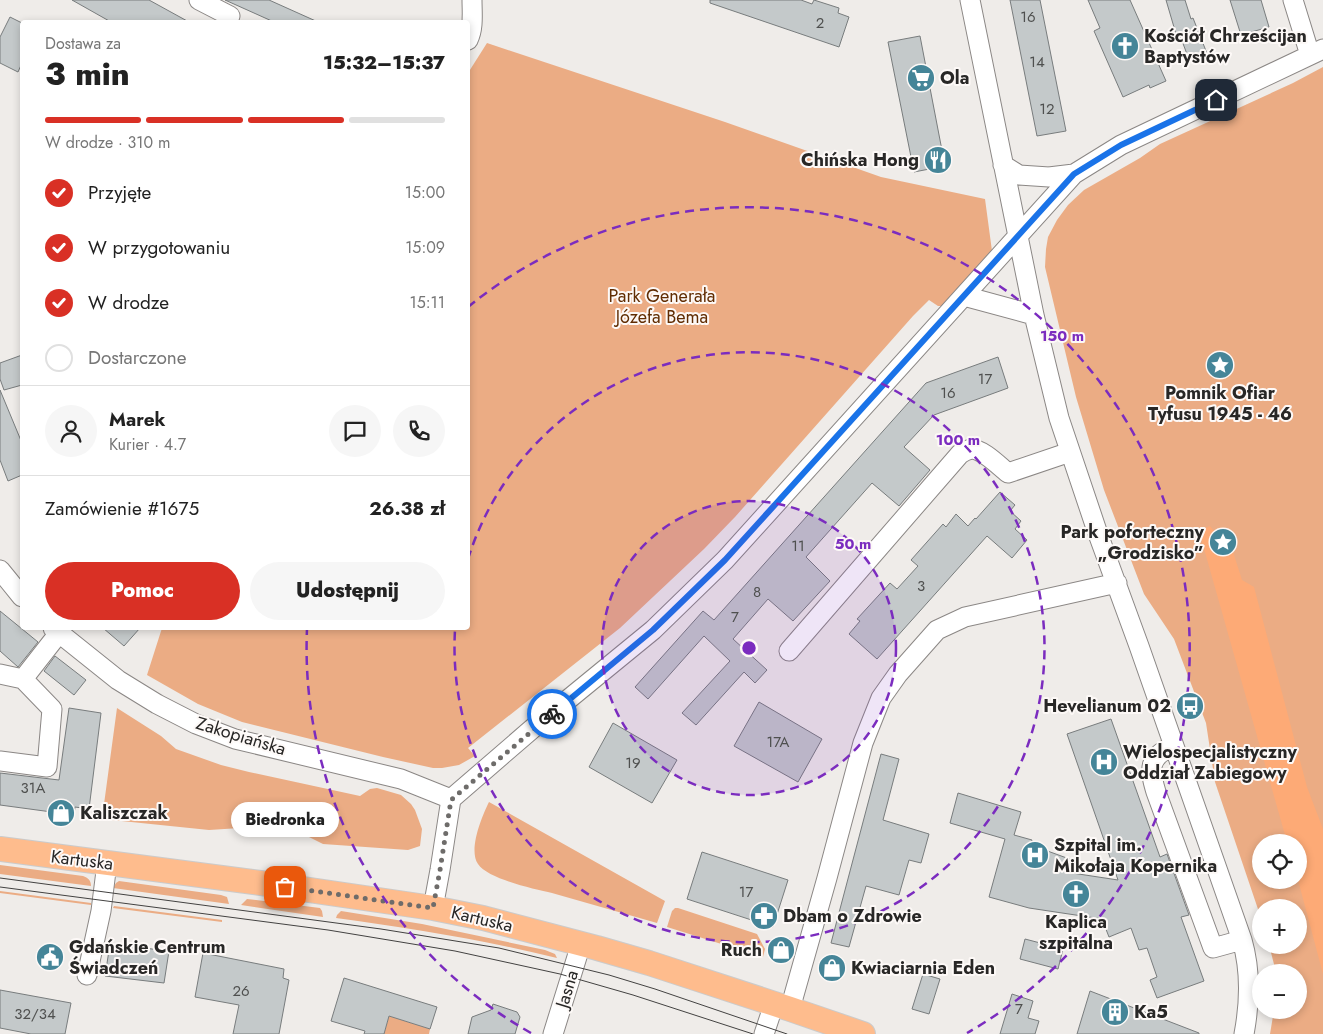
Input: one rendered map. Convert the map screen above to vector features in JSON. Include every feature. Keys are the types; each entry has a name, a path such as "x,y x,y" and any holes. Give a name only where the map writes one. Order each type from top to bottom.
{"main road":[{"name":"Kartuska","path":"0,849 240,880 433,908 483,918 649,964 863,1034"}],"street":[{"path":"199,0 230,16 228,20"},
{"path":"470,33 472,0"},
{"path":"970,0 1034,315 1057,409 1098,534 1242,940 1249,968 1248,1005 1244,1034"},
{"path":"433,908 451,800 532,729 653,630 691,594 730,554 1074,174 1121,145 1317,52 1293,0"},
{"path":"1003,165 1026,175 1050,177 1074,174"},
{"path":"964,296 1034,315"},
{"path":"789,651 960,454 971,449 986,454 1008,473 1070,452"},
{"path":"0,570 20,595"},
{"path":"764,1034 782,1006 827,878 863,743 881,698 898,674 937,630 965,617 1116,583"},
{"path":"23,679 56,630"},
{"name":"Zakopiańska","path":"56,630 118,680 157,704 196,724 235,738 401,779 451,800"},
{"path":"0,674 23,679 52,709 47,767 0,761"},
{"path":"1174,746 1159,753 1153,762 1151,774 1160,802 1213,948 1242,940"},
{"path":"86,975 101,911 107,863"},
{"name":"Jasna","path":"553,1034 581,944"}],"green space":[{"name":"Park Generała Józefa Bema","path":"487,43 725,122 881,177 985,199 992,251 943,306 938,306 929,300 913,316 735,517 620,628 468,748 475,756 459,765 433,768 242,722 198,704 147,675 161,630 470,630 470,70"},
{"name":"Park poforteczny „Grodzisko”","path":"1323,67 1323,1034 1270,1034 1272,1019 1307,1019 1307,964 1274,964 1271,954 1307,954 1307,899 1255,899 1215,782 1206,723 1174,639 1144,594 1104,490 1076,397 1045,267 1048,237 1068,205 1084,190 1140,158 1160,144 1293,83"},
{"path":"117,708 161,736 176,749 221,765 360,796 370,789 377,788 401,795 415,810 422,829 420,846 408,850 323,844 305,835 269,829 209,830 102,819"},
{"path":"489,802 665,901 657,923 512,883 483,869 475,858 475,842"},
{"path":"0,865 83,876 89,880 91,886 0,874"},
{"path":"119,881 221,895 227,897 229,904 113,888"},
{"path":"0,891 91,903 91,905 0,893"},
{"path":"247,899 320,908 323,917 241,905"},
{"path":"114,906 222,920 222,922 113,908"},
{"path":"675,908 757,934 765,949 763,957 667,927 672,911"},
{"path":"341,911 422,924 545,950 555,954 557,958 447,935 336,918"},
{"path":"389,1016 430,1029 429,1034 384,1034"}],"shaded area":[{"path":"1210,526 1213,530 1227,533 1242,580 1254,587 1307,787 1323,829 1323,974 1307,914 1307,899 1303,899 1300,889 1307,889 1307,834 1285,834 1199,531"}],"building":[{"path":"72,0 149,0 185,20 107,20"},
{"path":"225,0 269,0 314,20 270,20"},
{"path":"710,0 801,0 812,4 814,0 839,8 838,13 849,17 839,47 710,3"},
{"path":"1010,0 1040,0 1066,131 1037,136"},
{"name":"Kościół Chrześcijan Baptystów","path":"1088,0 1130,0 1166,81 1150,88 1149,85 1123,97 1094,31 1100,28"},
{"path":"1166,0 1185,0 1191,19 1193,18 1208,56 1190,62 1179,33 1176,34"},
{"path":"1230,0 1261,0 1269,27 1241,35"},
{"path":"10,17 20,22 20,68 18,72 0,63 0,37"},
{"path":"920,36 945,166 914,172 888,42"},
{"path":"20,356 20,386 4,390 0,379 0,363"},
{"path":"998,357 1008,388 934,415 904,447 930,470 899,506 872,483 806,557 830,581 793,621 768,599 733,639 767,670 755,683 744,672 696,725 682,713 730,661 704,636 648,699 635,687 703,611 714,620 926,383"},
{"path":"0,390 20,438 20,476 8,481 0,460"},
{"path":"1000,492 1015,505 1010,511 1021,521 1015,529 1027,540 1012,558 987,536 877,659 849,634 860,621 857,619 890,583 897,589 918,566 911,560 943,524 946,527 956,514 968,526"},
{"path":"0,611 20,627 20,630 23,630 38,642 18,667 0,651"},
{"path":"105,630 138,630 124,646"},
{"path":"55,656 86,680 74,695 44,671"},
{"path":"759,702 822,739 798,782 734,746"},
{"path":"69,708 101,713 89,809 75,807 74,815 0,805 0,773 59,780"},
{"path":"1111,719 1160,857 1167,854 1189,915 1181,917 1204,981 1157,998 1150,980 1157,977 1147,948 1139,950 1131,928 1109,937 1102,919 1029,908 989,897 1005,839 950,823 958,793 1021,812 1014,835 1032,840 1031,845 1075,861 1072,873 1118,880 1067,734"},
{"path":"613,723 677,760 652,803 589,767"},
{"path":"881,754 899,759 883,820 929,834 921,863 909,860 899,895 866,886 849,947 831,943"},
{"path":"702,852 788,880 773,927 687,899"},
{"path":"1025,939 1063,949 1058,969 1020,959"},
{"path":"110,944 169,951 164,983 105,976"},
{"path":"203,953 284,969 283,978 289,980 279,1034 233,1034 239,1005 195,997"},
{"path":"923,974 940,979 929,1014 912,1009"},
{"path":"344,978 437,1007 430,1029 389,1016 384,1034 364,1034 365,1031 331,1021"},
{"path":"0,990 71,1003 65,1034 31,1034 0,1028"},
{"name":"Ka5","path":"1090,991 1199,1033 1199,1034 1077,1034"},
{"path":"1012,994 1033,1001 1028,1018 1039,1021 1035,1034 1000,1034"},
{"path":"493,1004 517,1012 520,1017 515,1034 468,1034 472,1017 491,1010"}],"tram line":[{"path":"0,878 381,929 499,948 609,975 787,1034"},
{"path":"0,887 328,930 455,951 560,974 633,995 753,1034"}],"way so far":[{"path":"285,887 433,908 451,800 479,774 552,714"}],"place":[{"name":"Kościół Chrześcijan Baptystów","path":"1125,46"},
{"name":"Ola","path":"921,78"},
{"name":"Chińska Hong","path":"938,160"},
{"name":"Pomnik Ofiar Tyfusu 1945 - 46","path":"1220,365"},
{"name":"Park poforteczny „Grodzisko”","path":"1223,542"},
{"name":"Hevelianum 02","path":"1190,706"},
{"name":"Wielospecjalistyczny Oddział Zabiegowy","path":"1104,762"},
{"name":"Kaliszczak","path":"61,813"},
{"name":"Szpital im. Mikołaja Kopernika","path":"1035,855"},
{"name":"Biedronka","path":"285,887"},
{"name":"Kaplica szpitalna","path":"1076,894"},
{"name":"Dbam o Zdrowie","path":"764,916"},
{"name":"Ruch","path":"781,950"},
{"name":"Gdańskie Centrum Świadczeń","path":"50,957"},
{"name":"Kwiaciarnia Eden","path":"832,968"},
{"name":"Ka5","path":"1115,1012"}],"route":[{"path":"552,714 653,630 725,560 1034,216 1074,174 1121,145 1216,100"}]}
